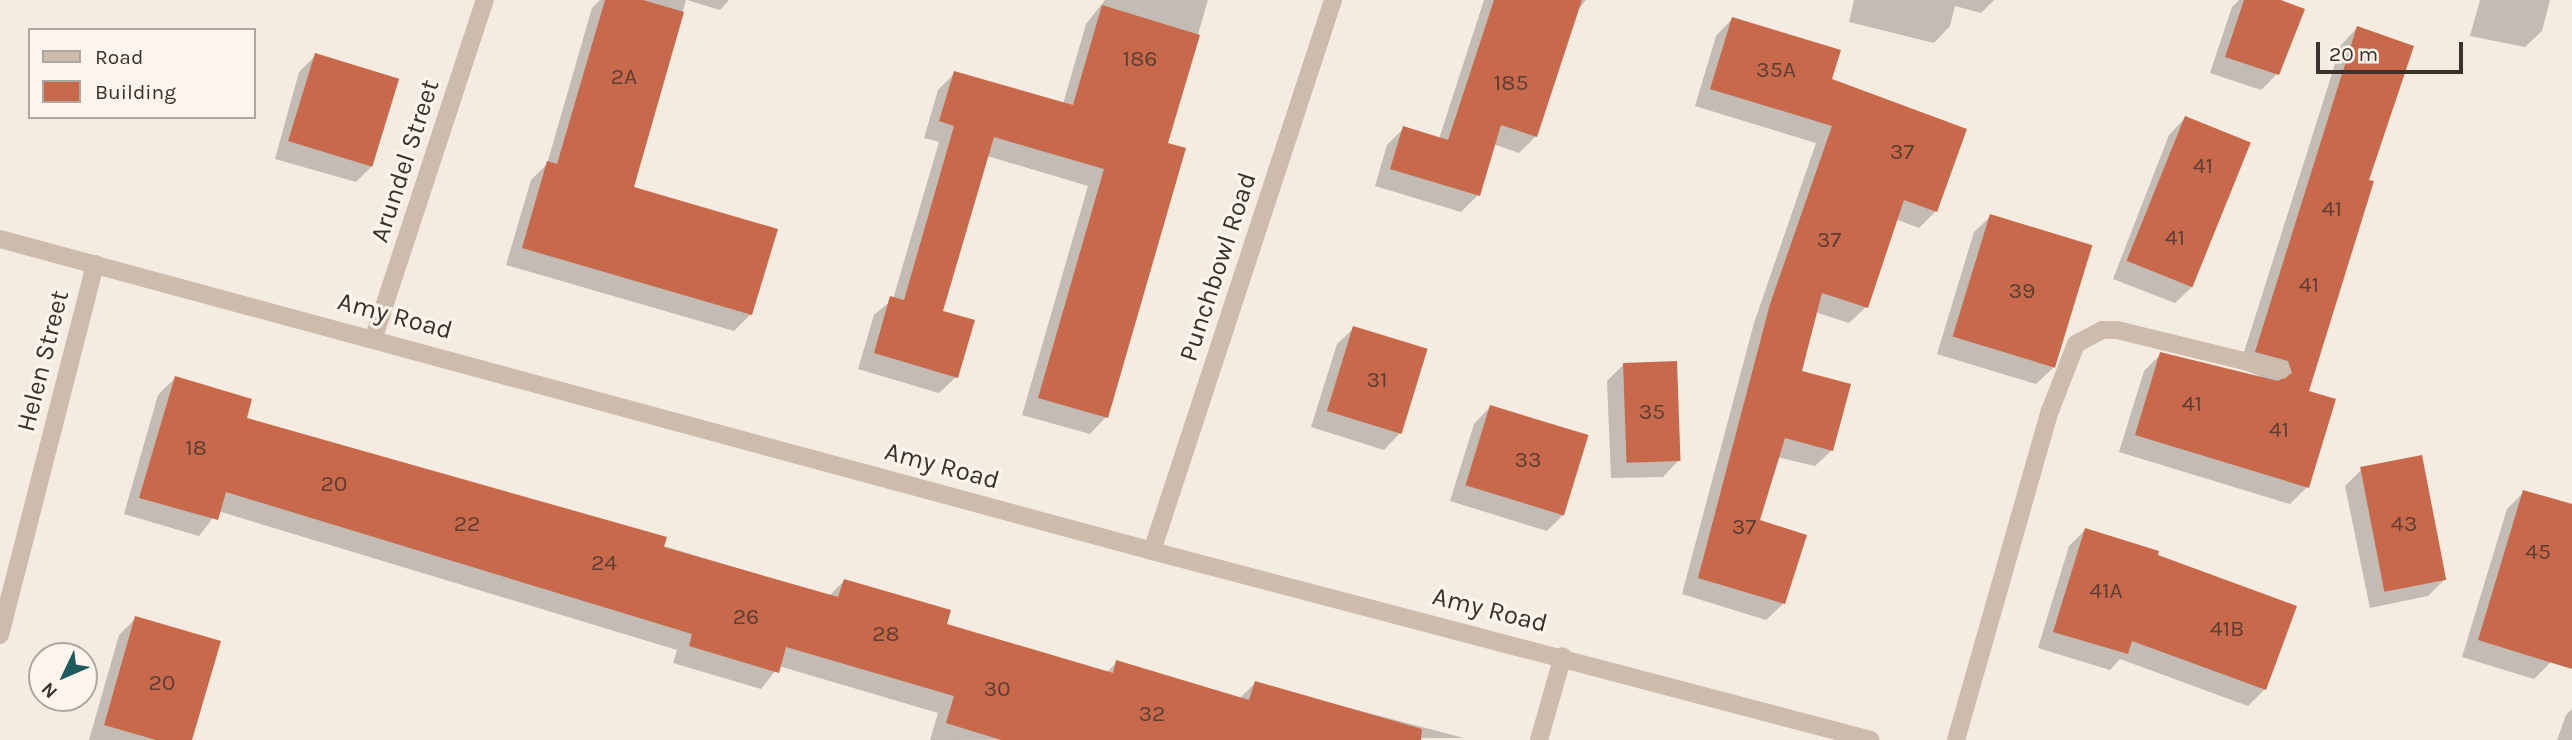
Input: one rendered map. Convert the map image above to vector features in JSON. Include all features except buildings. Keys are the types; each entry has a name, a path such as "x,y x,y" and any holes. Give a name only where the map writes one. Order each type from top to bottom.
{"street":[{"name":"Arundel Street","path":"374,337 485,0"},
{"name":"Punchbowl Road","path":"1152,551 1334,0"},
{"name":"Amy Road","path":"0,239 374,337 1152,551 1563,656 1871,740"},
{"name":"Helen Street","path":"0,635 95,264"},
{"path":"1956,740 2050,411 2076,344 2102,330 2117,330 2281,370"},
{"path":"1539,740 1563,656"}]}
